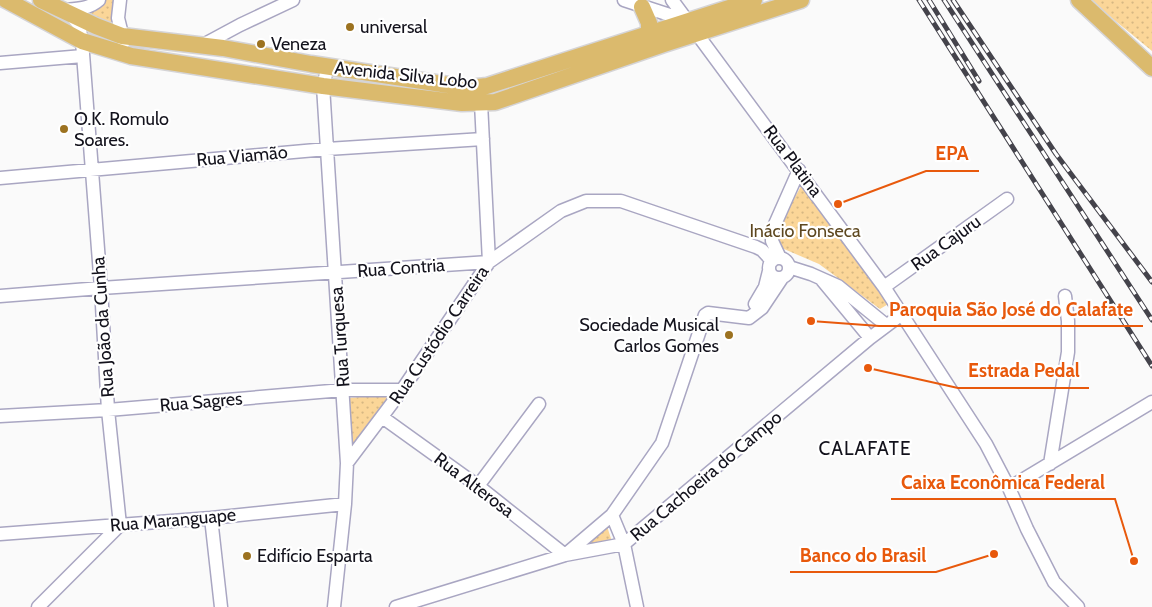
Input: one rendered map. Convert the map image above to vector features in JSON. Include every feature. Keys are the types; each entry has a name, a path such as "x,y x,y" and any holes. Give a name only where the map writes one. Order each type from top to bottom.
{"main road":[{"name":"Avenida Silva Lobo","path":"6,0 82,49 323,86 462,103 495,102 693,28 754,0"},
{"name":"Avenida Silva Lobo","path":"41,0 103,30 122,36 201,46 222,41 328,66 468,88 487,86 649,33 693,28 801,0"},
{"path":"1079,0 1152,68"},
{"path":"644,4 649,23 649,33"}],"street":[{"path":"66,13 94,5 99,0"},
{"path":"120,0 118,18 122,36 131,56"},
{"path":"222,41 293,0"},
{"path":"624,0 644,4 693,28"},
{"name":"Rua Platina","path":"672,0 884,287 986,444 1010,488 1027,530 1054,582 1078,607"},
{"name":"Rua João da Cunha","path":"66,13 79,25 82,49 101,288 108,410 120,525"},
{"path":"0,63 82,49"},
{"name":"Rua Turquesa","path":"328,66 323,86 348,463 346,504 334,607"},
{"name":"Rua Custódio Carreira","path":"348,463 402,390 489,262 481,103"},
{"name":"Rua Viamão","path":"0,178 91,168 327,148 484,139"},
{"path":"565,554 612,515 662,443 704,315 743,316 749,318 762,308 779,267 772,241 772,231 799,170"},
{"name":"Rua Cajuru","path":"884,287 1007,199"},
{"path":"489,262 561,210 586,201 620,201 756,247 762,250 779,267 821,278 838,286 886,326"},
{"name":"Rua Contria","path":"0,296 489,262"},
{"path":"821,278 870,338"},
{"path":"1050,464 1068,352 1068,321 1065,296"},
{"name":"Rua Cachoeira do Campo","path":"396,607 565,554 624,544 870,338 902,314"},
{"name":"Rua Sagres","path":"0,416 108,410 344,390 402,390"},
{"path":"1010,488 1152,402"},
{"path":"478,486 538,404"},
{"name":"Rua Alterosa","path":"382,417 478,486 565,554"},
{"name":"Rua Maranguape","path":"0,534 211,518 346,504"},
{"path":"612,515 624,544 637,607"},
{"path":"211,518 221,607"},
{"path":"38,607 120,525"}],"green space":[{"path":"103,0 116,0 114,24 98,20 86,13"},
{"path":"1090,0 1152,0 1152,51"},
{"name":"Inácio Fonseca","path":"801,186 890,303 880,309 819,264 777,246 775,234"},
{"path":"395,394 352,452 349,398"},
{"path":"606,523 613,545 572,552"}],"railway":[{"path":"919,0 1152,366"},
{"path":"929,0 979,81"},
{"path":"944,0 1152,320"},
{"path":"953,0 1056,154 1152,282"}],"place":[{"name":"universal","path":"350,27"},
{"name":"Veneza","path":"261,44"},
{"name":"O.K. Romulo Soares.","path":"64,129"},
{"name":"EPA","path":"838,204"},
{"name":"Paroquia São José do Calafate","path":"811,321"},
{"name":"Sociedade Musical Carlos Gomes","path":"729,335"},
{"name":"Estrada Pedal","path":"868,368"},
{"name":"Banco do Brasil","path":"994,554"},
{"name":"Edifício Esparta","path":"247,556"},
{"name":"Caixa Econômica Federal","path":"1134,561"}],"district":[{"name":"CALAFATE","path":"865,448"}]}
